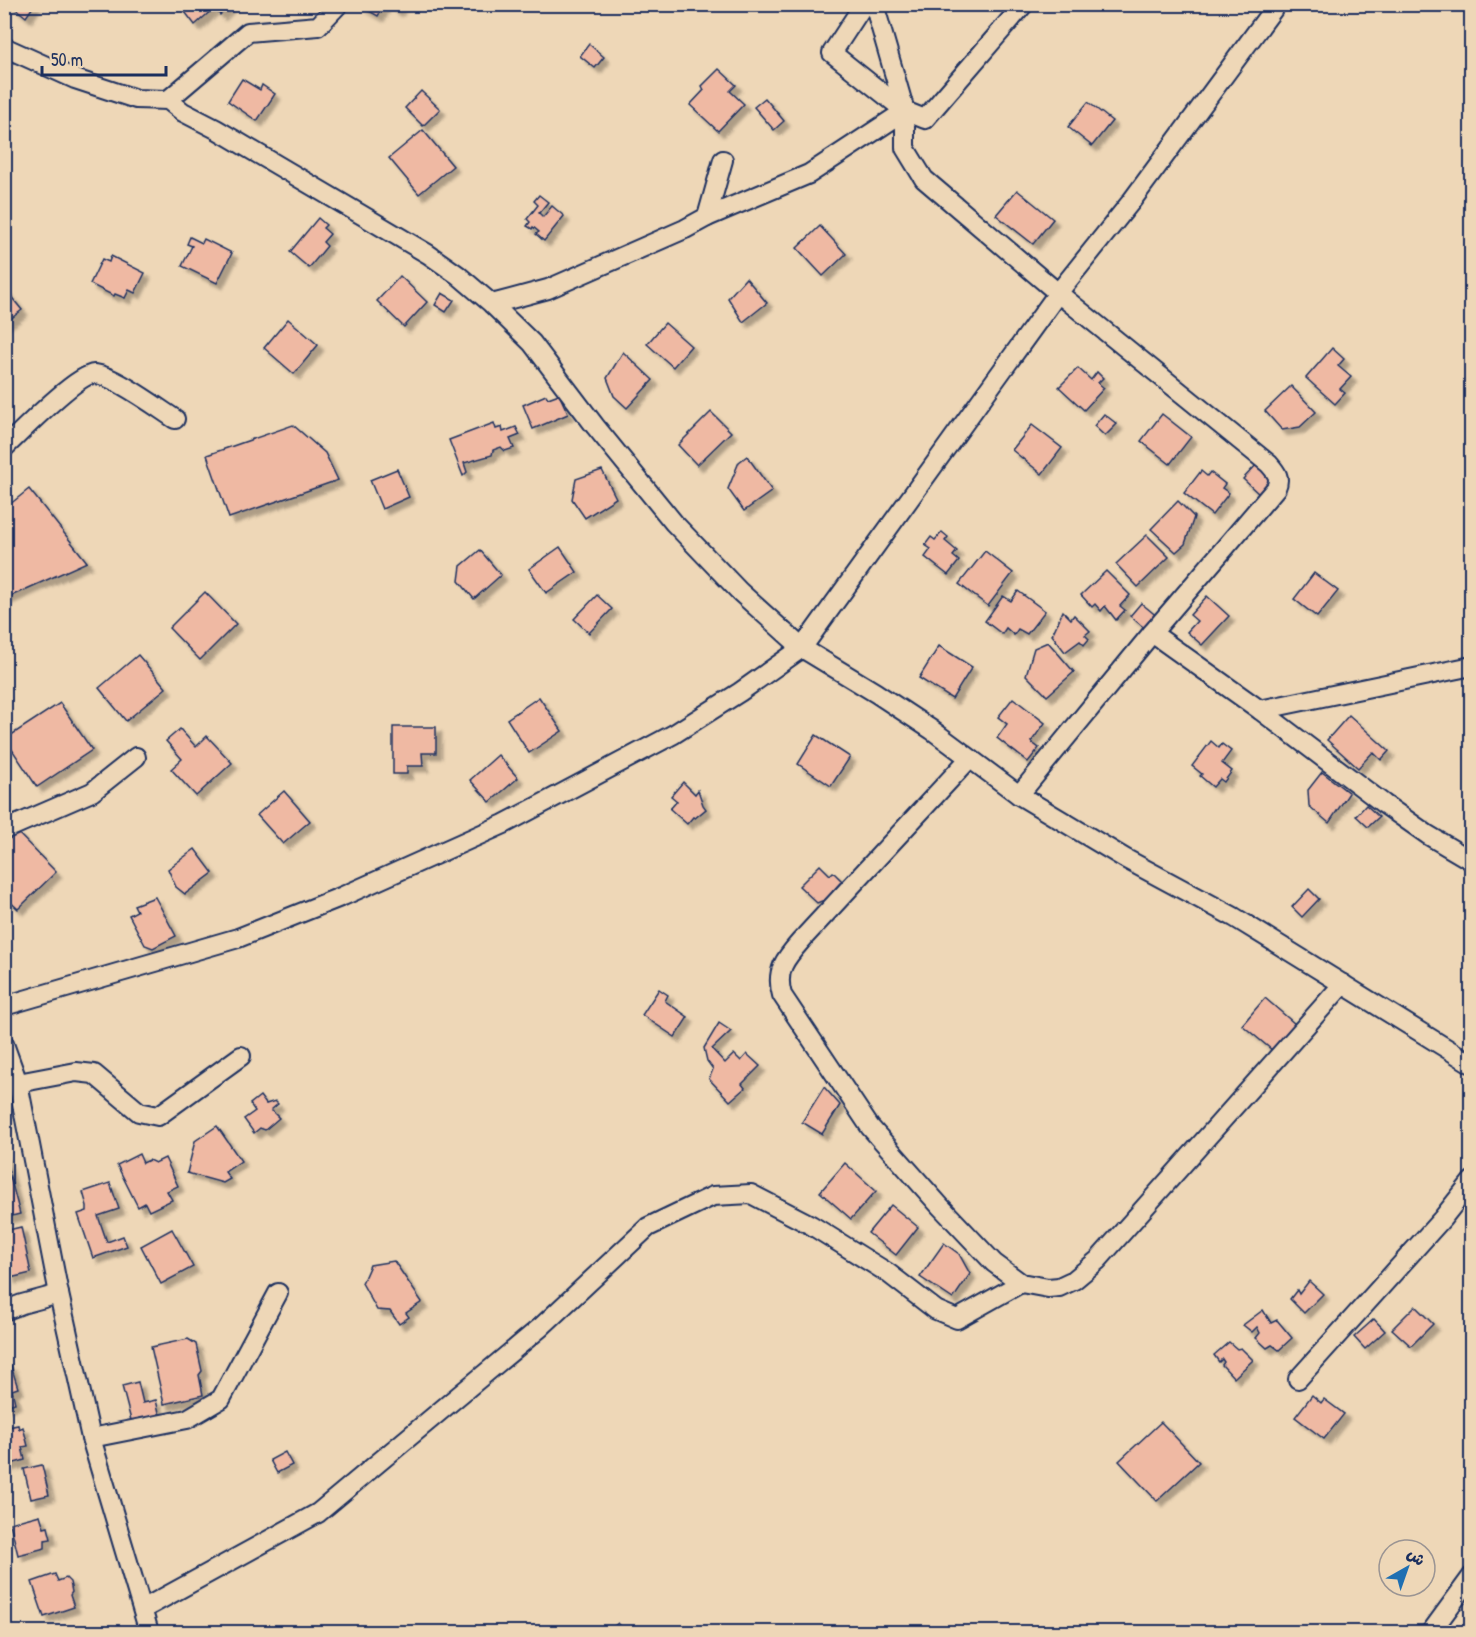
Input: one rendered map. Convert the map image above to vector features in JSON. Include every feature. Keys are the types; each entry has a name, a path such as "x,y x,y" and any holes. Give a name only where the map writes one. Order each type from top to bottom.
{"street":[{"path":"168,100 248,32 318,26 339,4"},
{"path":"864,4 832,53 905,111 925,119 1024,4"},
{"path":"874,4 905,111 905,148 924,179 1058,294 1269,464 1278,475 1279,481 1276,488 1018,795"},
{"path":"4,1006 238,938 343,896 504,824 674,734 740,692 802,648 1058,294 1130,204 1277,4"},
{"path":"4,47 75,79 136,99 168,100 183,112 428,254 458,275 492,304 532,344 674,523 740,592 802,648 932,730 1018,795 1126,859 1234,917 1472,1064"},
{"path":"492,304 548,289 809,174 905,111"},
{"path":"707,217 723,160"},
{"path":"4,448 60,396 82,378 94,374 113,380 176,419"},
{"path":"1152,633 1260,710 1384,804 1428,835 1472,861"},
{"path":"1260,710 1472,666"},
{"path":"4,830 92,792 136,757"},
{"path":"969,759 806,935 786,959 780,972 779,983 782,995 870,1127 994,1263 1021,1283 1048,1288 1059,1287 1074,1280 1098,1260 1343,984"},
{"path":"4,1044 18,1083 59,1294 91,1438 149,1632"},
{"path":"18,1083 76,1072 94,1074 139,1112 158,1116 241,1056"},
{"path":"1298,1379 1442,1219 1472,1181"},
{"path":"143,1610 318,1513 541,1327 648,1227 713,1196 752,1194 811,1225 888,1273 936,1310 957,1319 1021,1283"},
{"path":"91,1438 187,1419 221,1399 278,1293"},
{"path":"4,1311 59,1294"},
{"path":"1431,1632 1472,1576"}],"building":[{"path":"10,4 35,4 26,17"},
{"path":"179,4 231,4 220,15 214,8 195,25"},
{"path":"364,4 385,4 378,16 362,7"},
{"path":"387,4 401,4 397,11"},
{"path":"589,44 604,57 595,68 580,56"},
{"path":"719,69 736,85 730,91 744,104 718,131 690,105 704,90 702,86"},
{"path":"242,79 260,90 262,85 275,94 257,121 228,101"},
{"path":"421,91 440,109 423,126 405,108"},
{"path":"765,98 784,121 774,130 754,107"},
{"path":"1088,102 1112,121 1092,146 1068,127"},
{"path":"423,130 453,166 419,194 389,158"},
{"path":"1017,190 1053,219 1033,244 996,215"},
{"path":"539,195 548,202 539,213 543,217 552,206 564,216 544,241 536,234 539,232 527,226 530,222 527,219 538,205 534,201"},
{"path":"318,218 326,225 323,228 330,234 323,242 327,246 309,268 290,252"},
{"path":"820,226 846,254 823,276 797,248"},
{"path":"190,237 202,243 204,239 232,253 217,283 182,266 192,246 187,244"},
{"path":"111,256 145,273 135,293 129,290 125,298 115,294 114,296 90,284 102,259 109,262"},
{"path":"400,276 427,302 404,327 377,301"},
{"path":"746,278 767,303 743,322 728,298"},
{"path":"4,288 22,310 4,324"},
{"path":"442,293 454,300 446,312 435,305"},
{"path":"288,319 318,345 294,374 264,348"},
{"path":"665,323 691,346 673,367 647,344"},
{"path":"1332,348 1344,359 1338,366 1351,377 1340,389 1345,393 1335,404 1306,378"},
{"path":"623,352 653,380 627,408 614,396 607,378"},
{"path":"1078,368 1091,380 1097,372 1103,378 1098,383 1104,388 1084,410 1059,387"},
{"path":"1291,386 1316,412 1300,427 1282,430 1265,411"},
{"path":"559,394 568,414 533,429 523,405 546,395 548,398"},
{"path":"711,412 731,432 697,465 678,445"},
{"path":"1104,414 1117,424 1105,436 1094,426"},
{"path":"1162,414 1191,437 1170,464 1141,441"},
{"path":"494,423 496,429 502,427 503,432 516,427 520,435 510,439 514,448 505,451 501,447 493,450 492,455 464,463 467,472 463,476 449,440"},
{"path":"293,425 325,453 338,480 229,518 207,455"},
{"path":"1032,425 1062,448 1042,474 1012,450"},
{"path":"747,456 772,491 744,511 728,489 739,462"},
{"path":"1258,463 1275,479 1260,495 1243,479"},
{"path":"397,469 409,497 382,509 370,480"},
{"path":"602,470 616,498 585,518 572,499 576,479"},
{"path":"1201,471 1207,476 1210,472 1225,484 1222,488 1229,493 1212,515 1184,493"},
{"path":"29,489 87,562 4,599 4,509"},
{"path":"1178,501 1194,517 1185,544 1176,552 1151,529"},
{"path":"942,532 948,537 945,541 957,551 953,556 959,561 948,575 925,557 931,549 925,545 931,537 935,540"},
{"path":"1147,535 1169,557 1138,587 1116,564"},
{"path":"560,547 577,572 546,593 529,569"},
{"path":"480,550 501,575 474,599 459,581 461,566"},
{"path":"985,551 1013,573 988,606 959,584"},
{"path":"1106,571 1130,595 1120,606 1125,610 1116,620 1105,606 1101,611 1095,604 1092,607 1081,595"},
{"path":"1314,573 1338,591 1317,617 1294,599"},
{"path":"1018,591 1045,611 1027,634 1018,629 1014,635 1006,628 1002,634 985,621 1003,596 1011,601"},
{"path":"205,592 236,624 200,660 169,628"},
{"path":"597,595 612,609 589,633 574,619"},
{"path":"1207,596 1229,616 1202,645 1187,632 1197,621 1190,615"},
{"path":"1141,603 1159,618 1148,631 1130,616"},
{"path":"1063,611 1071,619 1074,615 1090,631 1085,635 1089,639 1084,645 1080,641 1065,652 1052,635"},
{"path":"1048,642 1074,672 1047,696 1026,675 1034,648"},
{"path":"939,646 972,667 952,699 919,678"},
{"path":"138,655 166,688 126,721 99,688"},
{"path":"539,697 562,731 529,753 507,719"},
{"path":"1013,698 1045,723 1031,742 1039,748 1028,762 997,738 1007,724 998,717"},
{"path":"60,703 92,750 37,787 5,739"},
{"path":"1349,715 1389,751 1381,760 1373,752 1358,768 1327,740"},
{"path":"393,727 436,727 436,753 422,753 423,766 407,766 407,774 393,774"},
{"path":"180,729 196,747 207,736 232,763 196,796 171,769 182,759 166,741"},
{"path":"816,735 850,757 831,786 798,764"},
{"path":"1211,741 1219,748 1222,744 1231,751 1222,763 1232,771 1224,782 1220,779 1213,787 1192,766"},
{"path":"498,755 518,778 490,802 470,780"},
{"path":"1322,772 1349,793 1329,823 1309,806 1308,790"},
{"path":"683,782 695,794 698,790 706,809 687,824 670,809 677,801 671,796"},
{"path":"284,791 310,821 283,844 257,815"},
{"path":"1366,805 1379,817 1368,827 1356,816"},
{"path":"17,832 56,872 18,909 4,896 4,843"},
{"path":"195,849 213,873 185,894 176,887 168,869"},
{"path":"820,865 830,875 833,872 842,881 833,891 836,895 830,902 827,899 817,903 799,886"},
{"path":"1309,889 1319,899 1302,917 1292,907"},
{"path":"155,897 176,936 153,948 145,945 129,915 137,911 134,905"},
{"path":"659,989 668,995 665,1001 688,1017 675,1037 642,1015"},
{"path":"1265,998 1295,1024 1272,1050 1242,1025"},
{"path":"719,1023 731,1031 712,1049 725,1063 734,1054 741,1061 747,1054 760,1066 742,1084 745,1088 730,1101 709,1079 713,1069 707,1061 704,1048"},
{"path":"824,1087 840,1105 822,1134 802,1122"},
{"path":"260,1096 266,1104 275,1101 278,1104 271,1110 279,1118 265,1130 260,1128 254,1133 244,1119 255,1111 250,1104"},
{"path":"217,1126 241,1161 225,1172 230,1179 223,1183 187,1173 195,1141"},
{"path":"4,1154 20,1214 4,1218"},
{"path":"139,1154 143,1163 149,1160 155,1163 165,1158 178,1186 167,1191 172,1200 149,1211 145,1203 138,1207 117,1165"},
{"path":"845,1163 876,1191 851,1219 820,1192"},
{"path":"110,1183 119,1209 98,1216 107,1242 123,1236 127,1246 93,1258 78,1214 87,1211 83,1192"},
{"path":"891,1205 918,1227 896,1255 868,1233"},
{"path":"21,1227 31,1273 10,1278 4,1254 4,1231"},
{"path":"172,1229 193,1267 161,1284 141,1246"},
{"path":"944,1243 959,1254 970,1274 953,1299 920,1277"},
{"path":"394,1261 422,1302 406,1313 409,1317 399,1324 390,1311 377,1310 362,1283 370,1265"},
{"path":"1309,1281 1323,1294 1304,1313 1290,1299 1297,1290 1299,1294"},
{"path":"1415,1306 1433,1324 1411,1346 1392,1329"},
{"path":"1263,1310 1271,1323 1277,1320 1292,1338 1279,1350 1272,1345 1267,1348 1256,1338 1260,1333 1257,1327 1252,1332 1243,1325"},
{"path":"1374,1319 1385,1331 1365,1349 1354,1337"},
{"path":"188,1339 196,1344 202,1371 199,1375 203,1395 164,1404 151,1347"},
{"path":"1229,1342 1237,1349 1241,1348 1253,1360 1234,1378 1222,1365 1224,1362 1222,1359 1219,1362 1214,1355"},
{"path":"4,1362 8,1367 11,1366 18,1388 12,1390 15,1403 4,1406"},
{"path":"138,1382 143,1403 156,1400 161,1421 133,1428 122,1386"},
{"path":"1312,1395 1321,1403 1324,1399 1344,1414 1324,1439 1295,1417"},
{"path":"7,1421 8,1427 18,1425 19,1429 23,1427 28,1446 22,1447 25,1460 4,1466 4,1422"},
{"path":"1161,1422 1199,1462 1157,1501 1119,1461"},
{"path":"285,1452 292,1465 277,1473 270,1460"},
{"path":"42,1465 49,1495 31,1499 24,1469"},
{"path":"40,1515 44,1528 48,1527 51,1539 45,1540 45,1548 18,1555 10,1523"},
{"path":"55,1574 58,1581 66,1578 70,1582 72,1592 70,1595 74,1607 44,1617 32,1582"},
{"path":"618,1623 626,1632 607,1632"}]}
